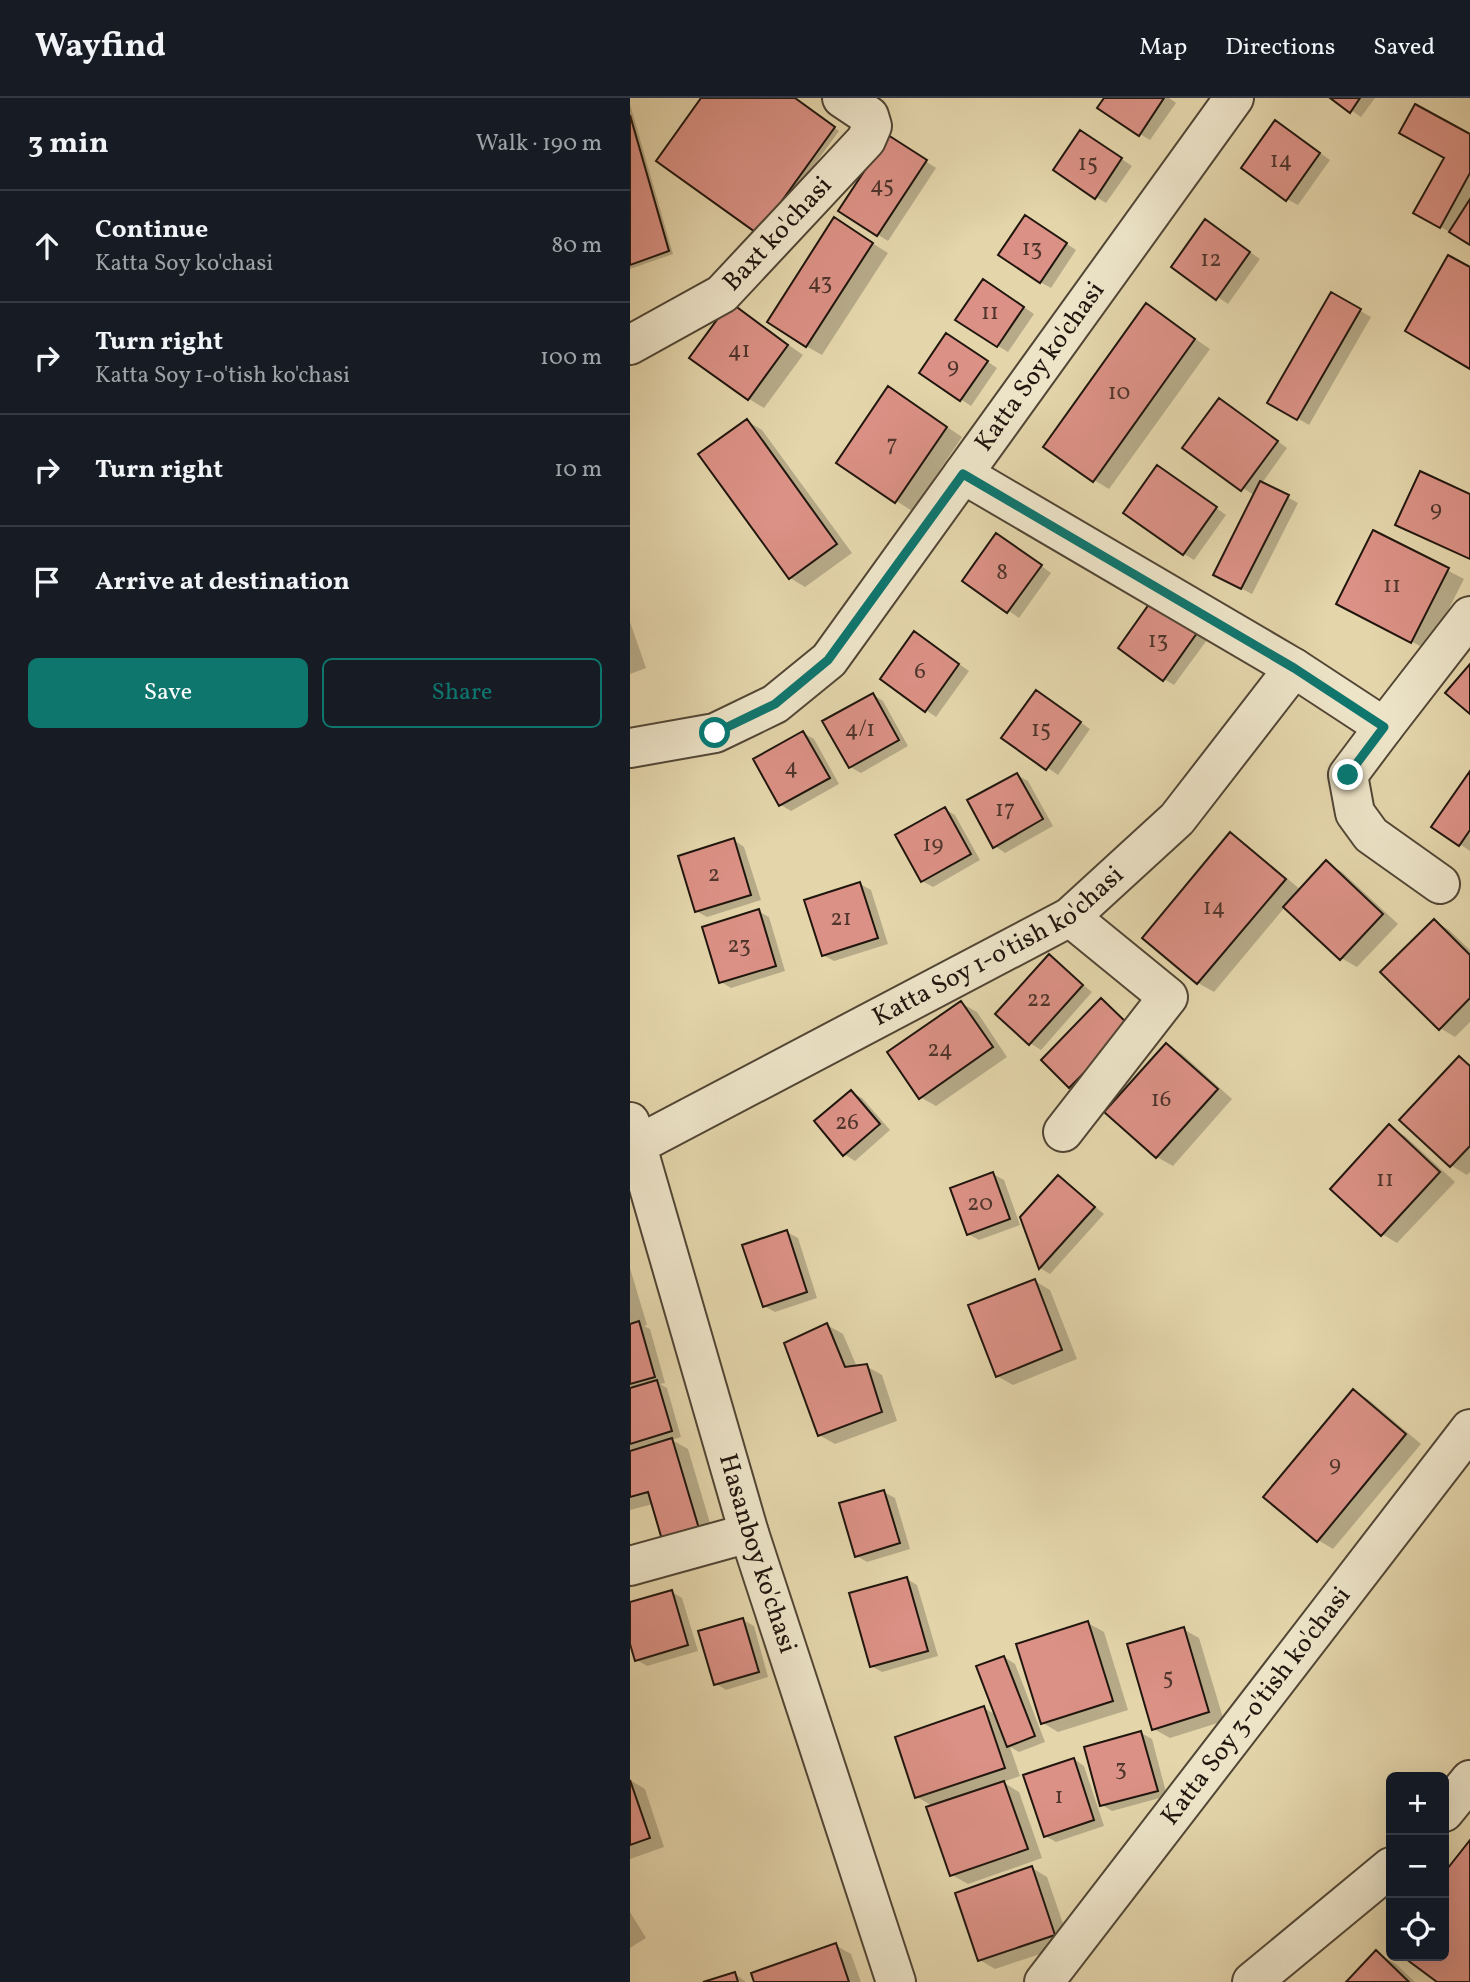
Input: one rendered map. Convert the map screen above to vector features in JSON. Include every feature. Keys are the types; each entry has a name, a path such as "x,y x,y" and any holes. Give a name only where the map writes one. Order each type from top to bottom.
{"street":[{"name":"Baxt ko'chasi","path":"630,345 722,294 866,140 872,127 869,116 842,98"},
{"name":"Katta Soy ko'chasi","path":"630,748 715,733 775,704 828,660 1234,98"},
{"path":"963,474 1294,668 1384,727"},
{"path":"1440,884 1371,835 1355,813 1348,775 1470,616"},
{"name":"Katta Soy 1-o'tish ko'chasi","path":"633,1134 1070,917 1177,819 1294,668"},
{"path":"1063,1132 1168,997 1070,917"},
{"name":"Hasanboy ko'chasi","path":"633,1134 749,1533 896,1982"},
{"name":"Katta Soy 3-o'tish ko'chasi","path":"1044,1982 1470,1429"},
{"path":"630,1566 749,1533"},
{"path":"1449,1806 1470,1780"},
{"path":"1252,1982 1386,1871"}],"building":[{"path":"701,98 795,98 835,127 758,234 656,161"},
{"path":"1104,98 1164,98 1139,136 1097,108"},
{"path":"1330,98 1360,98 1350,113"},
{"path":"1415,104 1470,134 1470,173 1440,228 1413,213 1444,158 1399,133"},
{"path":"630,115 669,251 630,265"},
{"path":"1275,120 1320,153 1286,201 1241,168"},
{"path":"1080,130 1122,158 1095,199 1053,170"},
{"path":"888,135 927,160 877,236 838,211"},
{"path":"1470,199 1470,245 1449,232"},
{"path":"1025,215 1067,243 1040,283 998,255"},
{"path":"834,217 873,243 806,347 767,322"},
{"path":"1205,219 1250,252 1216,300 1171,267"},
{"path":"1448,255 1470,267 1470,369 1405,331"},
{"path":"983,279 1024,307 997,347 955,320"},
{"path":"1331,292 1361,309 1297,420 1267,403"},
{"path":"730,302 788,345 748,400 689,358"},
{"path":"1146,303 1195,339 1093,482 1043,447"},
{"path":"946,333 988,361 960,401 919,373"},
{"path":"888,386 947,427 895,503 836,463"},
{"path":"1219,398 1278,441 1241,491 1182,448"},
{"path":"747,419 837,544 789,579 698,454"},
{"path":"1157,465 1217,507 1183,555 1123,513"},
{"path":"1420,471 1470,494 1470,559 1395,525"},
{"path":"1260,481 1289,495 1241,589 1213,575"},
{"path":"1373,530 1449,568 1411,643 1336,604"},
{"path":"996,533 1042,565 1007,613 962,581"},
{"path":"1152,600 1197,633 1163,681 1118,648"},
{"path":"914,631 959,664 925,712 880,679"},
{"path":"1470,664 1470,714 1445,693"},
{"path":"1036,690 1081,722 1046,770 1001,738"},
{"path":"873,693 899,740 849,768 822,721"},
{"path":"803,731 830,778 779,806 753,759"},
{"path":"1470,771 1470,830 1459,846 1431,827"},
{"path":"1017,773 1043,819 993,848 967,800"},
{"path":"945,807 971,854 921,882 895,835"},
{"path":"1230,832 1286,879 1197,984 1142,938"},
{"path":"734,838 751,895 695,912 678,856"},
{"path":"1326,860 1383,914 1340,960 1283,907"},
{"path":"860,882 878,938 822,956 804,900"},
{"path":"759,909 776,966 719,983 702,927"},
{"path":"1434,919 1470,955 1470,998 1439,1030 1380,972"},
{"path":"1049,954 1083,985 1029,1045 995,1014"},
{"path":"1101,998 1130,1026 1069,1088 1041,1060"},
{"path":"961,1001 993,1047 919,1099 887,1052"},
{"path":"1166,1043 1218,1089 1156,1158 1104,1112"},
{"path":"1459,1056 1470,1066 1470,1146 1450,1167 1399,1120"},
{"path":"851,1090 880,1124 843,1156 814,1121"},
{"path":"1389,1124 1440,1172 1381,1236 1330,1189"},
{"path":"993,1172 1010,1219 967,1235 950,1188"},
{"path":"1058,1175 1095,1207 1039,1269 1020,1217"},
{"path":"787,1230 807,1292 763,1307 742,1245"},
{"path":"1035,1279 1062,1350 996,1377 968,1305"},
{"path":"639,1321 655,1377 630,1384 630,1324"},
{"path":"827,1323 845,1367 867,1364 882,1412 818,1436 784,1343"},
{"path":"657,1380 672,1431 630,1444 630,1388"},
{"path":"1353,1389 1406,1434 1317,1542 1263,1497"},
{"path":"672,1438 700,1532 663,1543 648,1492 630,1497 630,1451"},
{"path":"884,1490 900,1543 855,1557 839,1503"},
{"path":"907,1577 928,1651 870,1667 849,1593"},
{"path":"672,1590 688,1645 635,1661 630,1644 630,1602"},
{"path":"743,1618 759,1672 714,1685 698,1631"},
{"path":"1088,1621 1113,1701 1041,1724 1016,1644"},
{"path":"1184,1627 1209,1712 1152,1730 1127,1644"},
{"path":"1004,1656 1035,1736 1007,1747 976,1666"},
{"path":"984,1706 1005,1768 915,1798 895,1737"},
{"path":"1141,1731 1158,1791 1100,1806 1084,1747"},
{"path":"1074,1758 1094,1820 1044,1837 1023,1775"},
{"path":"630,1780 650,1838 630,1845"},
{"path":"1004,1781 1028,1849 950,1876 926,1807"},
{"path":"1470,1840 1470,1982 1437,1982 1409,1961 1449,1961 1449,1867"},
{"path":"1032,1866 1055,1935 978,1961 955,1893"},
{"path":"836,1943 849,1982 754,1982 751,1973"},
{"path":"1376,1950 1409,1982 1346,1982"},
{"path":"735,1972 738,1982 703,1982"}],"route":[{"path":"715,733 775,704 828,660 963,474 1294,668 1384,727 1348,775"}]}
